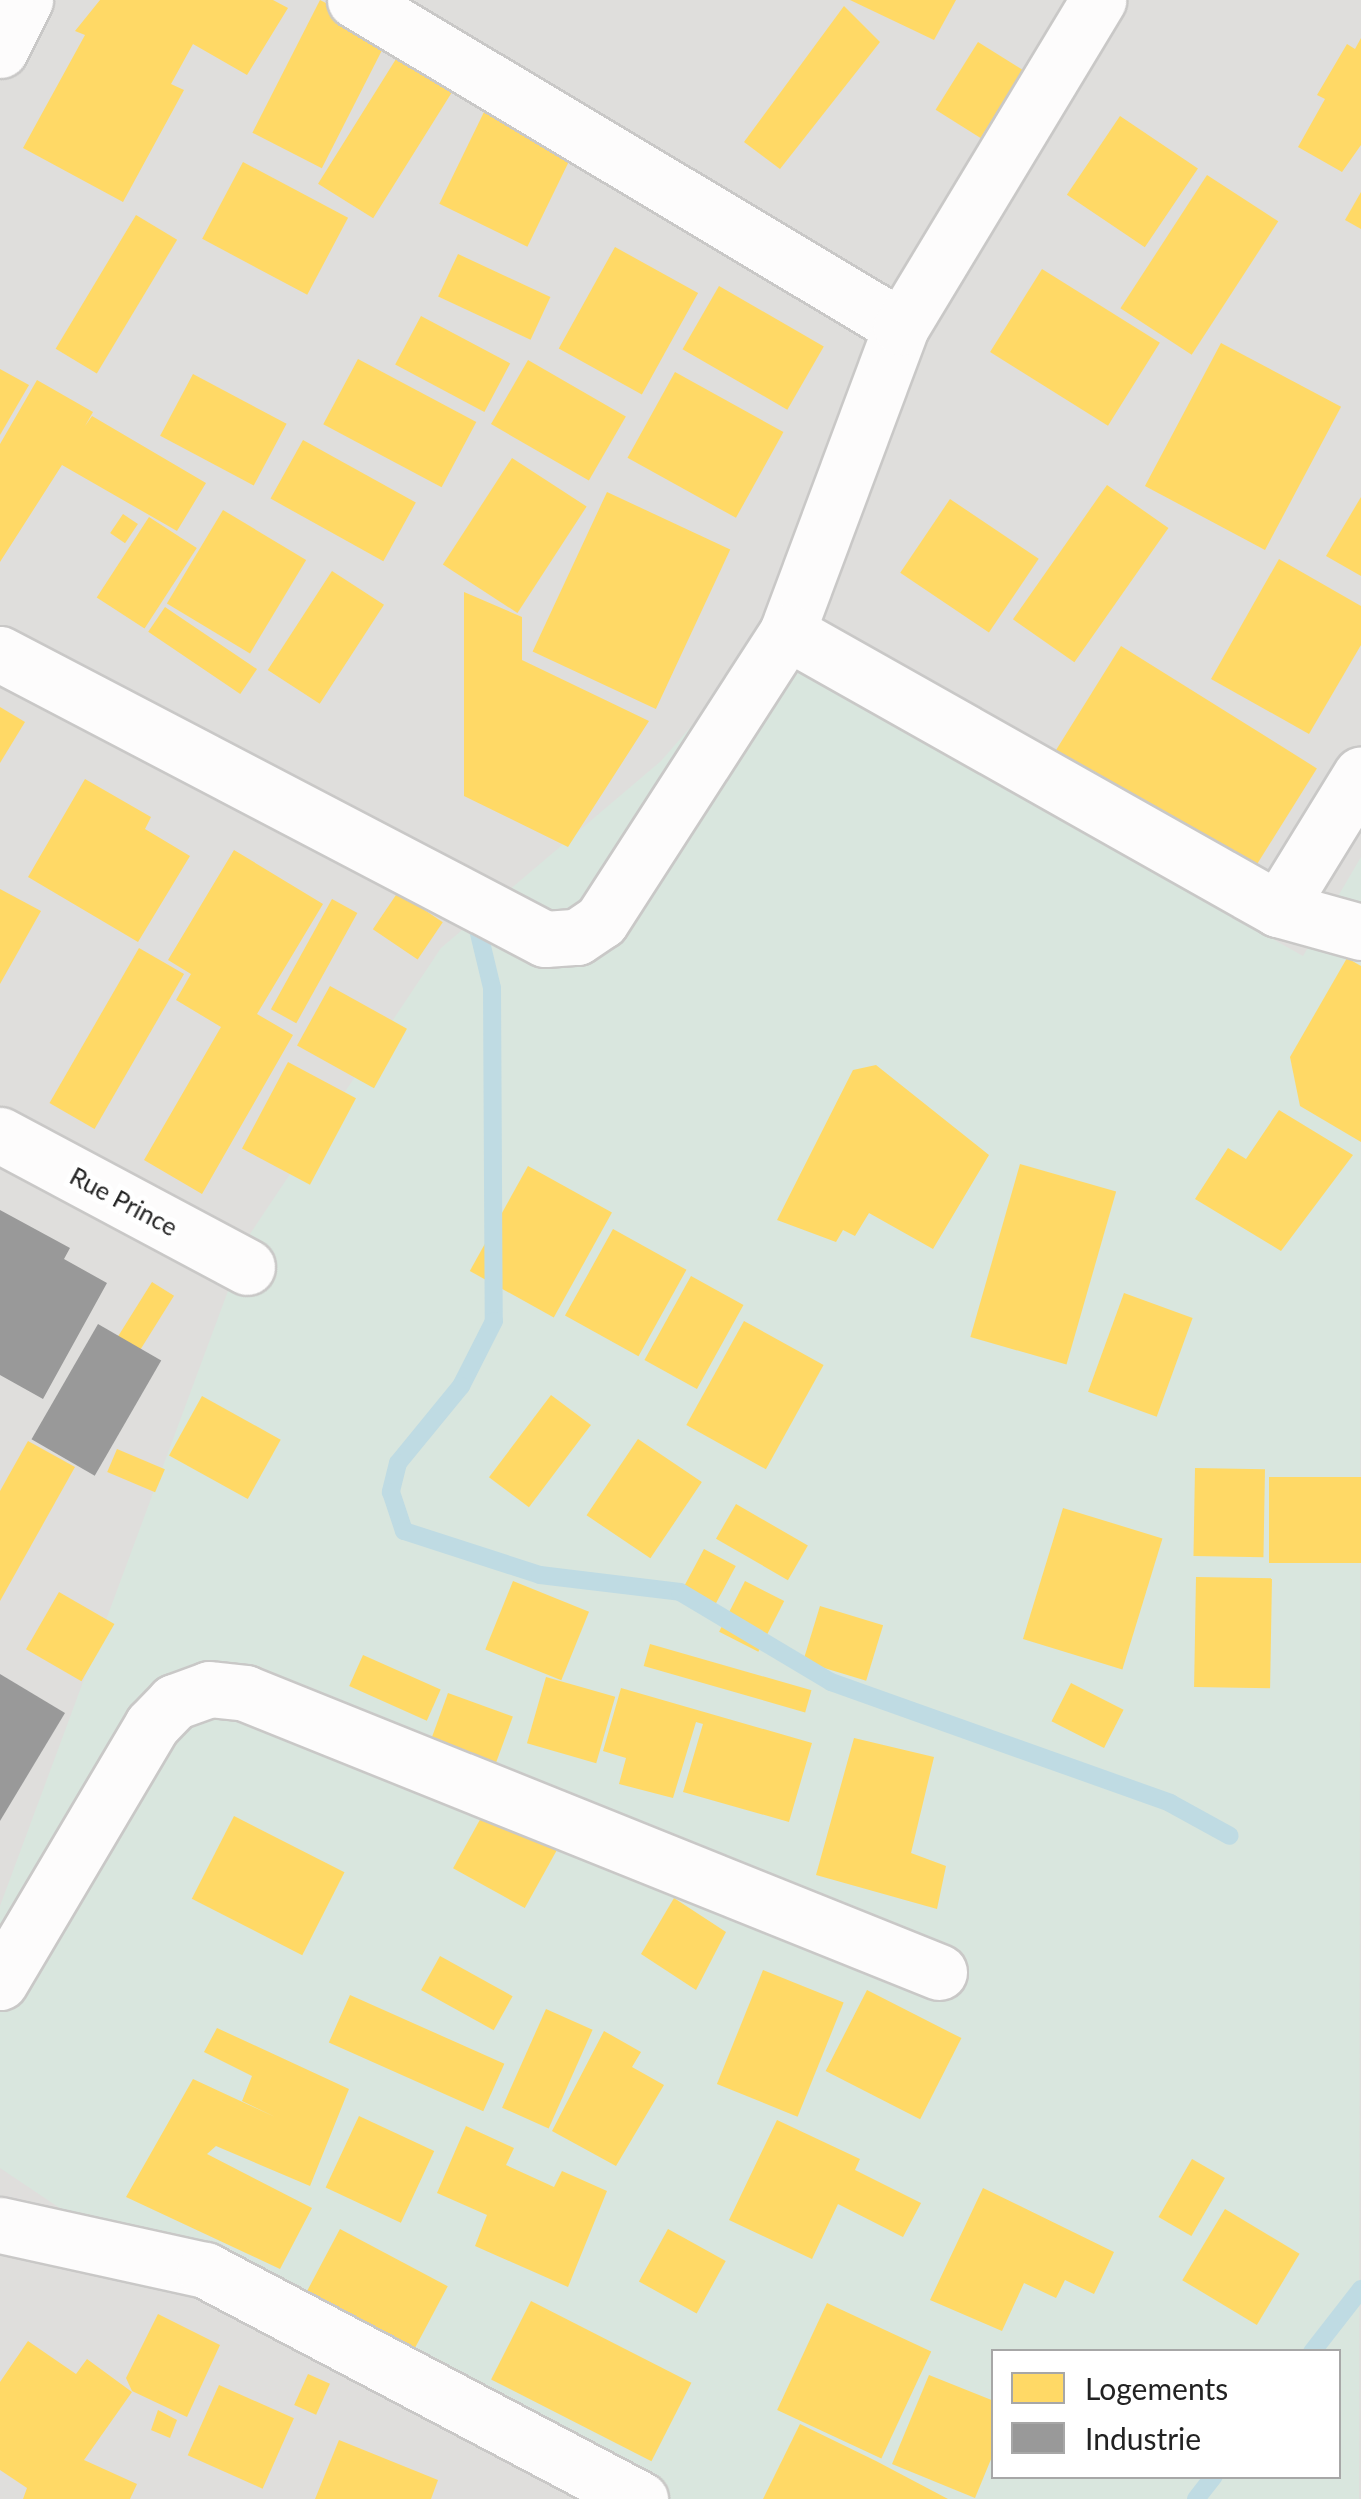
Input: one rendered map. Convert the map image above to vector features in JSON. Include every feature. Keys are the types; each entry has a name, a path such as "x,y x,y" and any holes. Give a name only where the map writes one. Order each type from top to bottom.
{"street":[{"path":"0,50 25,0"},
{"path":"355,0 901,327"},
{"path":"0,654 545,939 577,937 601,921 787,632 901,327 1098,0"},
{"path":"787,632 1278,910 1361,932"},
{"path":"1278,910 1361,774"},
{"name":"Rue Prince","path":"0,1135 247,1268"},
{"path":"0,1982 152,1726 174,1702 208,1689 244,1693 940,1972"},
{"path":"0,2225 205,2270 640,2499"}],"shaded area":[{"path":"0,0 1361,0 1361,2499 0,2499"},
{"path":"748,661 797,672 1303,956 1361,857 1359,2499 640,2499 97,2233 0,2168 0,1906 248,1237 441,948 661,761"}],"building: Logements":[{"path":"100,0 273,0 288,8 247,75 193,44 171,84 184,90 123,202 23,148 85,35 75,31"},
{"path":"320,0 389,35 322,168 252,133"},
{"path":"850,0 956,0 934,40"},
{"path":"844,6 880,42 780,169 744,142"},
{"path":"1361,38 1361,145 1342,172 1298,147 1325,99 1317,95 1347,44 1355,49"},
{"path":"978,42 1023,70 981,138 936,110"},
{"path":"406,43 461,77 373,218 318,184"},
{"path":"484,112 572,155 527,247 439,204"},
{"path":"1120,116 1198,169 1145,247 1067,195"},
{"path":"243,162 348,218 307,295 202,239"},
{"path":"1207,175 1278,221 1192,355 1120,308"},
{"path":"1361,192 1361,229 1345,220"},
{"path":"136,215 177,240 97,373 56,349"},
{"path":"615,247 698,293 642,395 559,348"},
{"path":"458,254 550,297 531,340 438,297"},
{"path":"1042,269 1160,343 1108,426 990,352"},
{"path":"719,286 824,346 787,410 682,349"},
{"path":"421,316 510,363 484,412 395,365"},
{"path":"1221,343 1341,407 1265,550 1145,486"},
{"path":"358,359 476,422 442,487 323,424"},
{"path":"528,360 626,417 589,481 491,424"},
{"path":"0,369 29,385 0,435"},
{"path":"675,372 783,432 736,518 627,458"},
{"path":"193,374 287,424 254,486 160,436"},
{"path":"37,380 93,412 85,426 92,416 206,483 177,531 62,465 0,562 0,444"},
{"path":"303,440 416,503 383,561 271,499"},
{"path":"512,458 587,506 517,613 443,565"},
{"path":"1107,485 1168,528 1074,662 1013,619"},
{"path":"607,492 730,549 656,709 533,652"},
{"path":"1361,497 1361,576 1326,556"},
{"path":"950,499 1039,559 989,633 900,573"},
{"path":"223,510 306,560 250,653 167,603"},
{"path":"123,514 138,524 125,543 110,533"},
{"path":"149,517 197,548 145,629 97,598"},
{"path":"1279,559 1361,606 1361,645 1309,734 1211,679"},
{"path":"332,571 384,605 320,704 268,670"},
{"path":"464,592 522,617 522,660 649,721 568,847 464,796"},
{"path":"165,607 257,669 240,694 148,632"},
{"path":"1121,646 1317,768 1243,886 1047,764"},
{"path":"0,707 25,722 0,763"},
{"path":"85,779 151,817 145,829 190,856 138,942 28,877"},
{"path":"234,850 323,904 257,1014 293,1035 202,1194 144,1160 221,1027 176,1000 191,974 168,960"},
{"path":"0,889 41,911 0,984"},
{"path":"398,892 443,922 418,960 373,929"},
{"path":"332,899 357,913 296,1023 271,1009"},
{"path":"139,948 184,974 95,1129 50,1103"},
{"path":"1347,958 1361,966 1361,1142 1300,1106 1290,1057"},
{"path":"330,986 407,1029 374,1088 297,1045"},
{"path":"288,1062 356,1098 310,1185 242,1149"},
{"path":"876,1065 989,1155 933,1249 869,1213 855,1236 843,1230 836,1242 777,1220 853,1070"},
{"path":"1279,1110 1353,1155 1281,1251 1195,1199 1228,1148 1246,1159"},
{"path":"1020,1164 1116,1192 1067,1365 970,1337"},
{"path":"528,1166 612,1213 554,1317 470,1271"},
{"path":"613,1229 686,1270 638,1356 565,1316"},
{"path":"691,1276 743,1305 697,1389 644,1360"},
{"path":"152,1282 174,1296 140,1350 118,1336"},
{"path":"1124,1293 1193,1318 1157,1417 1088,1392"},
{"path":"744,1321 824,1365 766,1469 686,1425"},
{"path":"551,1395 591,1425 529,1507 489,1477"},
{"path":"202,1396 281,1440 248,1499 169,1455"},
{"path":"638,1439 702,1482 650,1558 587,1515"},
{"path":"28,1441 75,1467 0,1601 0,1491"},
{"path":"117,1449 165,1469 155,1492 107,1472"},
{"path":"1195,1468 1265,1469 1263,1557 1193,1556"},
{"path":"1269,1477 1361,1477 1361,1563 1269,1563"},
{"path":"736,1504 808,1546 788,1580 716,1539"},
{"path":"1063,1508 1162,1538 1122,1669 1023,1639"},
{"path":"704,1549 736,1566 710,1614 678,1598"},
{"path":"1196,1577 1272,1578 1270,1688 1194,1687"},
{"path":"513,1581 589,1612 561,1680 485,1650"},
{"path":"745,1581 784,1601 758,1652 719,1632"},
{"path":"59,1592 114,1624 81,1681 26,1649"},
{"path":"820,1606 883,1625 866,1681 803,1661"},
{"path":"650,1644 811,1690 805,1712 644,1666"},
{"path":"363,1655 441,1690 427,1721 349,1686"},
{"path":"546,1677 615,1697 596,1763 527,1743"},
{"path":"1071,1683 1124,1710 1104,1748 1051,1721"},
{"path":"621,1688 812,1743 789,1822 683,1792 703,1724 696,1722 673,1798 619,1784 626,1758 603,1751"},
{"path":"448,1693 513,1717 493,1771 428,1748"},
{"path":"854,1738 934,1757 911,1853 946,1866 937,1909 816,1875"},
{"path":"487,1807 559,1847 525,1908 453,1868"},
{"path":"234,1816 344,1872 302,1955 192,1899"},
{"path":"674,1898 726,1932 696,1990 641,1954"},
{"path":"440,1956 513,1996 494,2030 421,1990"},
{"path":"763,1970 844,2003 798,2117 717,2084"},
{"path":"867,1990 961,2038 920,2119 826,2071"},
{"path":"350,1995 504,2064 483,2111 329,2043"},
{"path":"546,2009 593,2030 549,2128 502,2108"},
{"path":"217,2028 349,2089 310,2186 216,2146 207,2154 312,2208 280,2269 126,2197 193,2079 275,2117 242,2101 252,2076 204,2052"},
{"path":"604,2031 641,2052 632,2067 664,2085 616,2166 552,2131"},
{"path":"359,2116 434,2151 401,2223 326,2188"},
{"path":"777,2120 860,2159 855,2170 921,2203 903,2237 838,2204 812,2259 729,2220"},
{"path":"466,2126 514,2148 506,2165 554,2187 562,2171 607,2191 568,2287 475,2246 487,2215 437,2193"},
{"path":"1192,2159 1225,2178 1191,2236 1158,2217"},
{"path":"983,2188 1114,2252 1094,2294 1065,2280 1056,2298 1024,2283 1002,2331 930,2300"},
{"path":"1225,2209 1300,2254 1257,2325 1182,2280"},
{"path":"340,2229 448,2286 409,2359 302,2301"},
{"path":"668,2229 726,2261 697,2313 639,2281"},
{"path":"531,2301 691,2383 651,2461 491,2379"},
{"path":"827,2303 931,2352 881,2459 777,2410"},
{"path":"158,2314 220,2345 187,2417 132,2391 126,2378"},
{"path":"28,2341 76,2374 87,2359 132,2392 84,2460 137,2484 130,2499 23,2499 27,2488 0,2470 0,2382"},
{"path":"308,2374 330,2384 316,2415 294,2405"},
{"path":"929,2375 991,2400 991,2459 975,2498 892,2464"},
{"path":"219,2385 294,2418 263,2489 188,2455"},
{"path":"158,2410 177,2420 170,2438 151,2430"},
{"path":"800,2424 876,2461 948,2499 763,2499"},
{"path":"339,2440 438,2480 431,2499 315,2499"}],"building: Industrie":[{"path":"0,1210 70,1248 64,1259 107,1283 43,1399 0,1375"},
{"path":"98,1324 161,1360 95,1476 32,1439"},
{"path":"0,1674 65,1713 0,1821"}],"waterway":[{"path":"475,917 492,988 494,1321 461,1386 398,1463 391,1492 404,1531 540,1575 680,1592 831,1682 1170,1803 1230,1836"},
{"path":"1314,2349 1361,2289"},
{"path":"1196,2499 1212,2479"}]}
